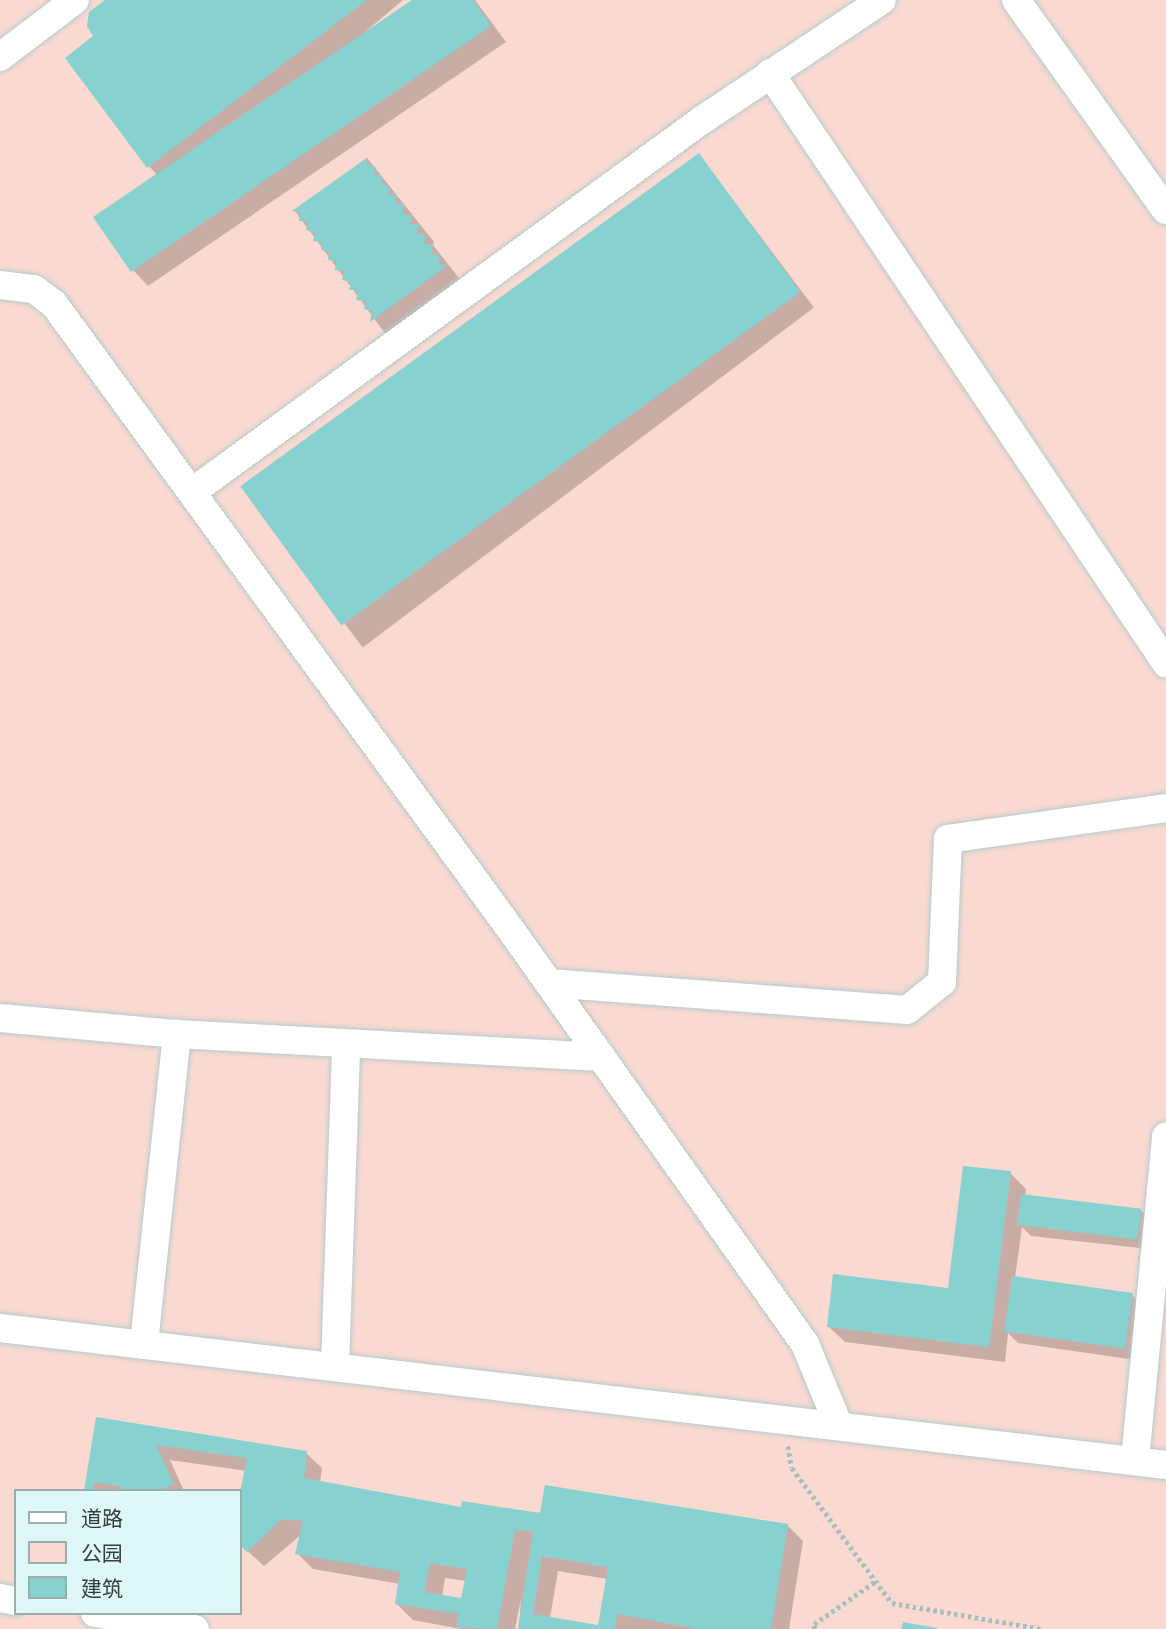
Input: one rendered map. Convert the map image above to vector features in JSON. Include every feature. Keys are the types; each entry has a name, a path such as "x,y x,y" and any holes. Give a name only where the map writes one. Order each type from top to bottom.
{"street":[{"path":"0,57 75,0"},
{"path":"192,492 769,73 882,0"},
{"path":"1016,0 1166,210"},
{"path":"769,73 1166,663"},
{"path":"0,285 28,287 49,298 192,492 549,983 805,1344 838,1424"},
{"path":"549,983 907,1010 942,982 948,839 1166,808"},
{"path":"0,1018 177,1034 601,1057"},
{"path":"144,1343 177,1034"},
{"path":"335,1366 346,1044"},
{"path":"1135,1460 1166,1136"},
{"path":"0,1328 781,1417 1166,1465"},
{"path":"108,1615 195,1629"}],"path":[{"path":"781,1417 792,1468 892,1603 1042,1629"},
{"path":"814,1629 814,1623 876,1581"}],"green space":[{"path":"0,0 1166,0 1166,1629 0,1629"}],"building":[{"path":"105,0 367,0 147,168 65,58 93,36 87,26 89,12"},
{"path":"412,0 473,0 491,26 131,272 93,217"},
{"path":"699,153 800,292 341,625 240,486"},
{"path":"368,157 366,165 376,167 374,174 382,176 381,184 390,186 388,195 397,195 396,204 404,203 403,214 412,215 410,224 419,224 417,234 426,235 424,244 433,244 431,254 440,255 439,264 448,265 370,322 372,311 364,309 366,301 356,300 358,290 349,290 351,282 342,280 344,271 335,270 336,261 328,260 329,251 321,250 322,242 313,241 315,232 306,230 308,222 299,221 300,212 292,211"},
{"path":"963,1166 1011,1171 989,1347 827,1327 833,1274 948,1288"},
{"path":"1021,1194 1141,1209 1137,1240 1017,1225"},
{"path":"1012,1276 1133,1293 1125,1348 1004,1331"},
{"path":"96,1417 307,1451 304,1478 461,1507 462,1501 540,1513 545,1485 788,1524 771,1629 698,1629 617,1614 615,1629 518,1629 533,1532 515,1530 497,1629 456,1627 459,1614 395,1604 400,1572 295,1554 303,1521 282,1519 247,1552 242,1547 241,1489 247,1458 156,1445 174,1484 161,1489 124,1489 94,1482 93,1489 84,1489","holes":["542,1556 608,1567 598,1625 533,1614","430,1563 467,1569 461,1598 424,1592"]},
{"path":"903,1622 937,1628 937,1629 901,1629"}]}
